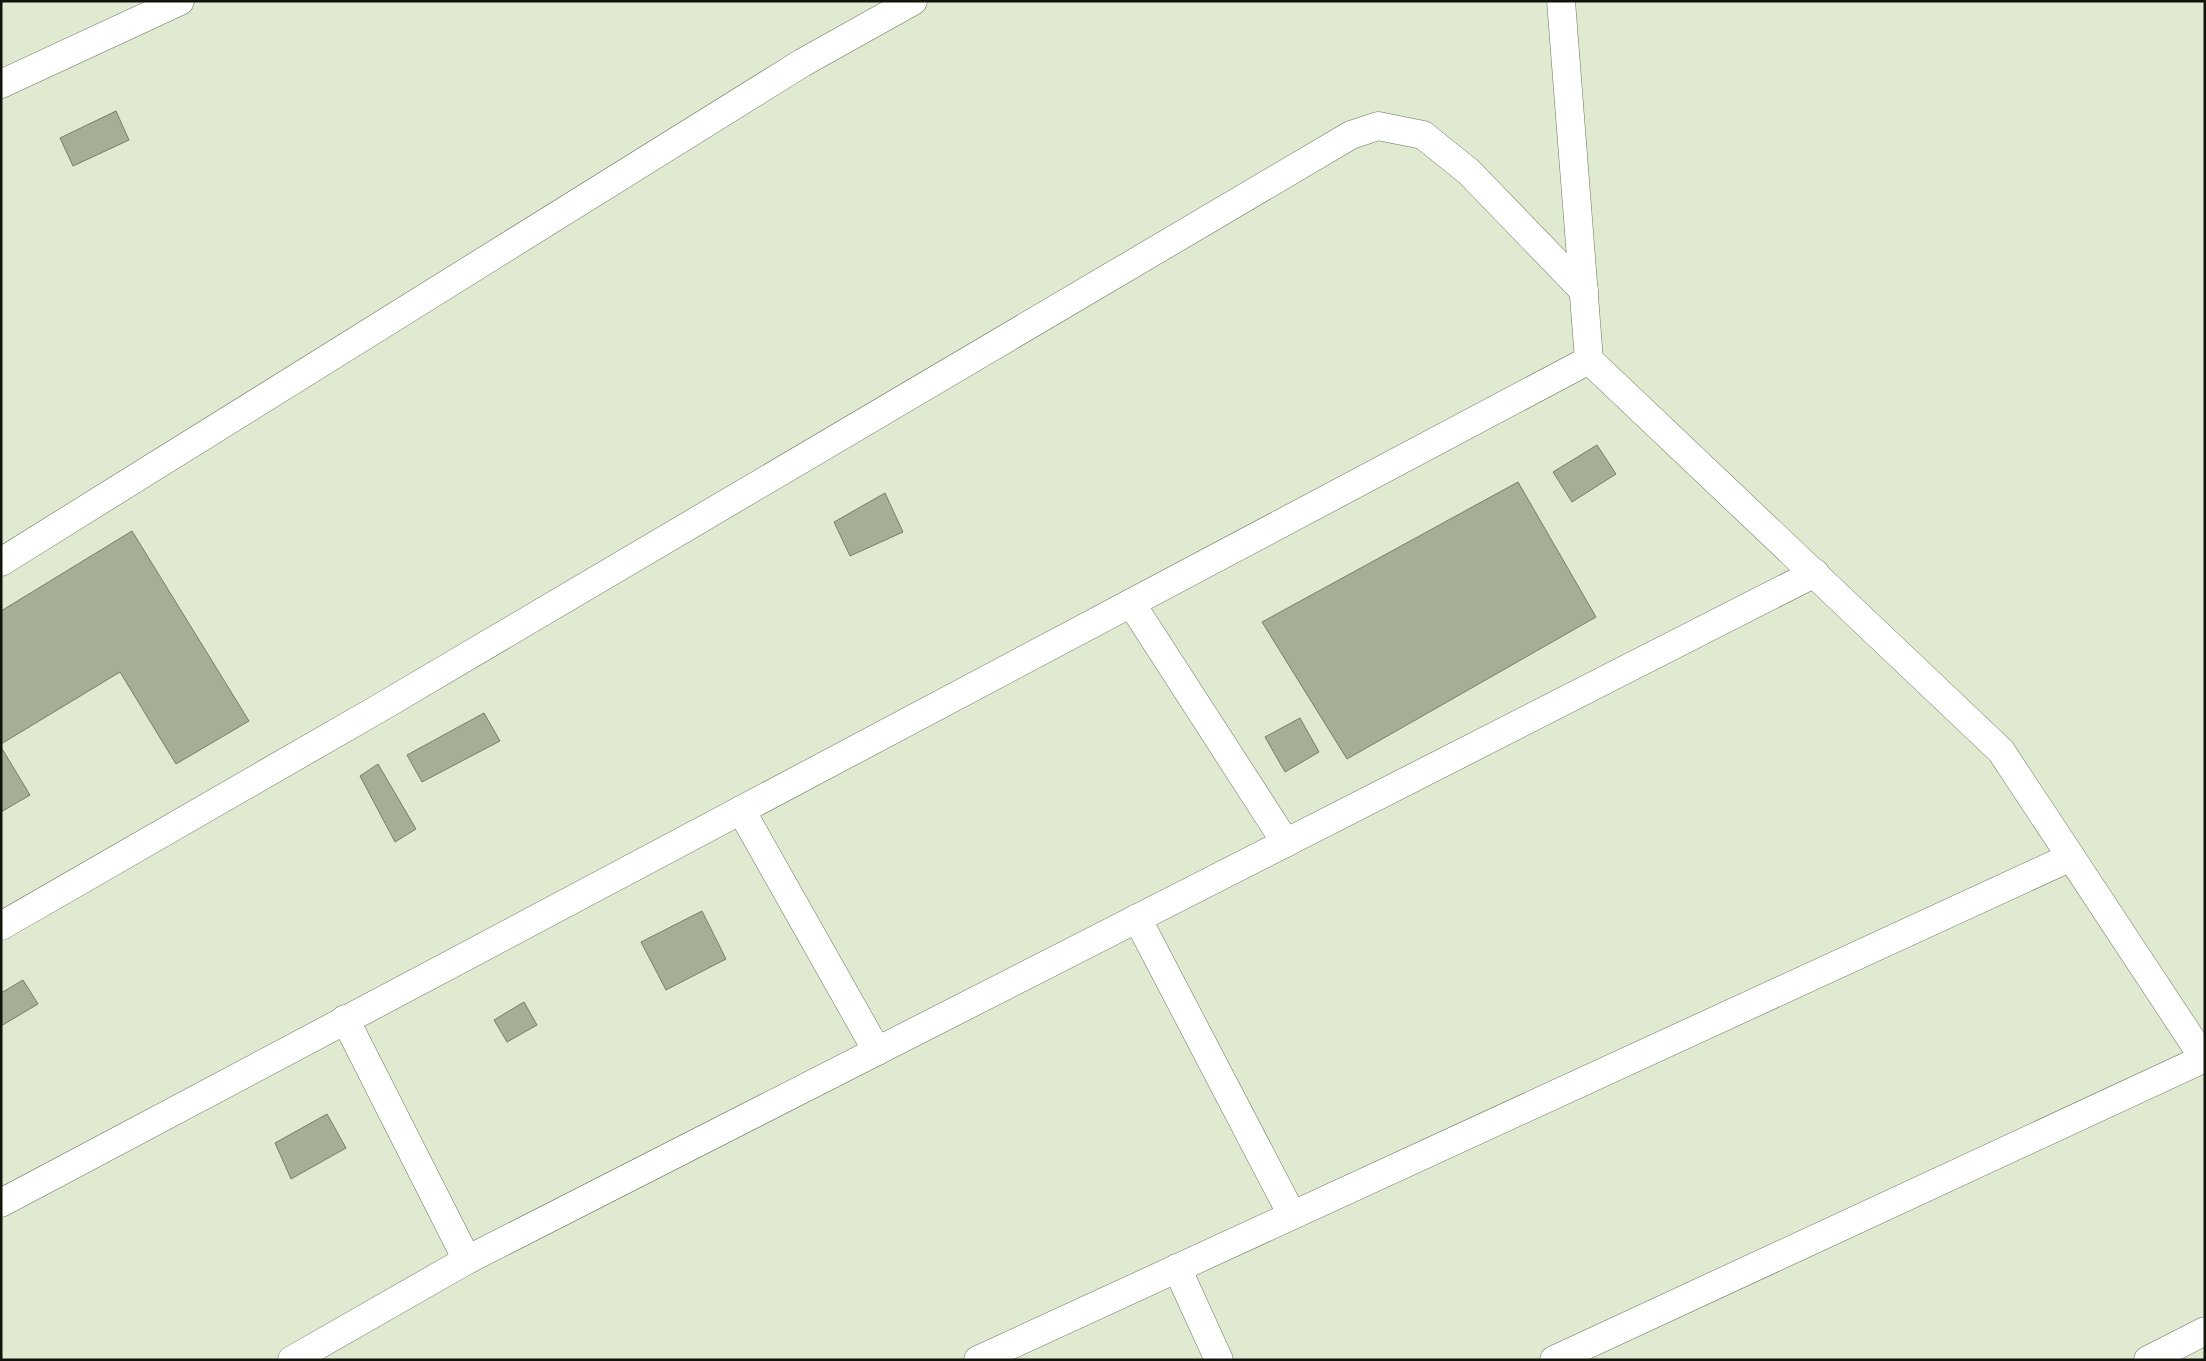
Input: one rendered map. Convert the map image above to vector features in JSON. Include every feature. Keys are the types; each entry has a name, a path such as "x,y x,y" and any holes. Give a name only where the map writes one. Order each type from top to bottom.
{"street":[{"path":"1,84 180,1"},
{"path":"1,562 802,62 913,1"},
{"path":"1554,1360 2204,1059 2001,751 1589,360 1560,1"},
{"path":"1,926 400,696 1351,135 1378,126 1423,135 1469,172 1584,290"},
{"path":"1,1203 1589,360"},
{"path":"292,1360 467,1260 1814,574"},
{"path":"1132,603 1286,843"},
{"path":"740,810 877,1050"},
{"path":"978,1360 2071,857"},
{"path":"1137,918 1292,1215"},
{"path":"345,1019 467,1260"},
{"path":"1177,1268 1219,1360"},
{"path":"2148,1360 2205,1331"}],"building":[{"path":"116,111 129,140 73,166 60,138"},
{"path":"1597,445 1616,474 1572,502 1553,472"},
{"path":"1518,482 1596,617 1347,759 1262,622"},
{"path":"885,493 903,532 850,556 834,522"},
{"path":"132,531 249,721 176,764 120,672 1,744 1,611"},
{"path":"484,713 500,741 422,782 407,755"},
{"path":"1300,718 1319,752 1285,772 1265,737"},
{"path":"1,747 30,795 1,812"},
{"path":"378,764 416,829 395,842 360,776"},
{"path":"702,911 726,959 666,990 641,942"},
{"path":"23,980 38,1004 1,1026 1,993"},
{"path":"524,1002 537,1025 507,1042 494,1020"},
{"path":"327,1114 346,1148 291,1179 275,1143"}]}
